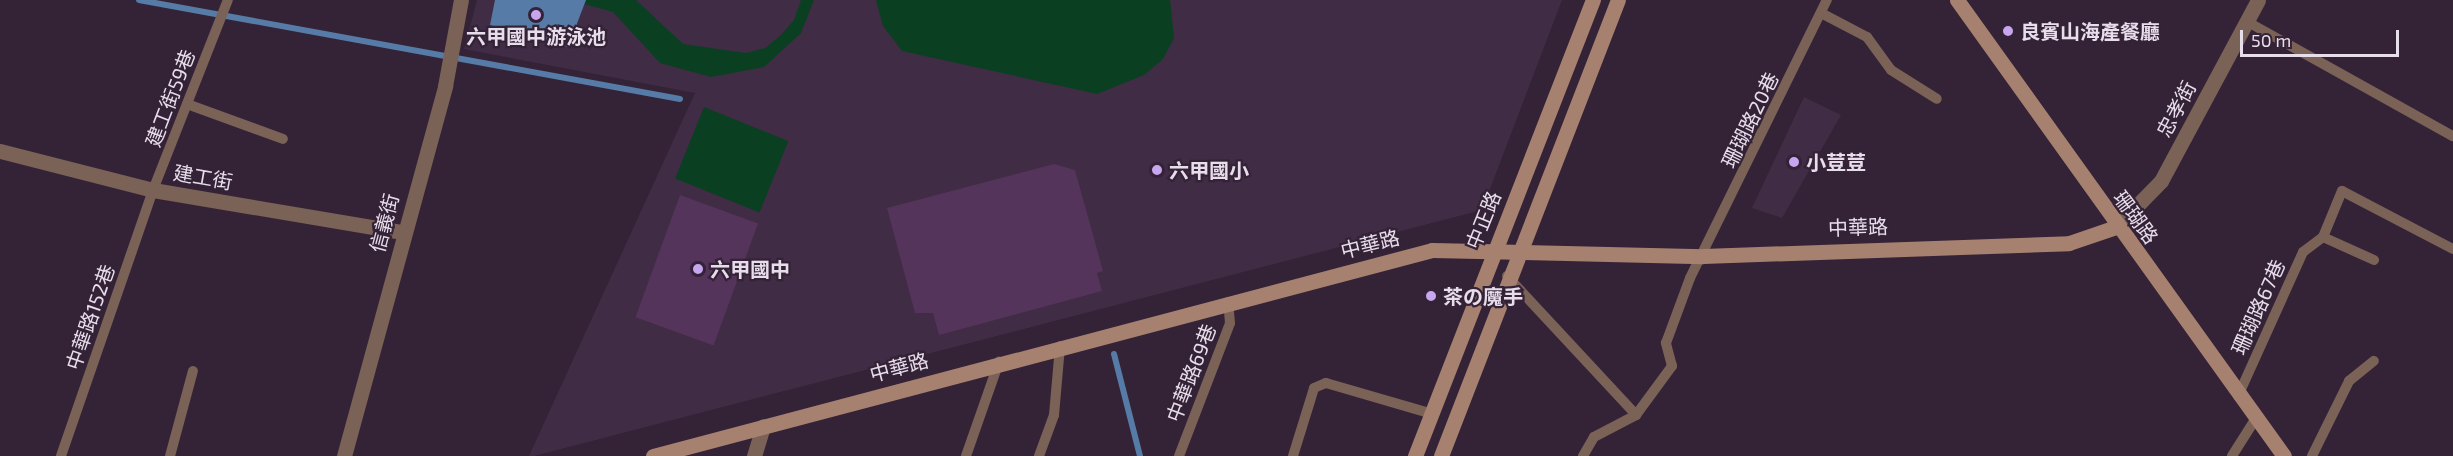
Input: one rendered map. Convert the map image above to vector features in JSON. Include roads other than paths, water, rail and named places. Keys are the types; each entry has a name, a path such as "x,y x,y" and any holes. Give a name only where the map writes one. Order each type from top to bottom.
{"street":[{"name":"信義街","path":"344,456 402,232 445,86 460,0"},
{"name":"中正路","path":"1414,456 1593,0"},
{"path":"1441,456 1507,276 1618,0"},
{"name":"珊瑚路","path":"1957,0 2116,227 2284,456"},
{"name":"忠孝街","path":"2116,227 2161,181 2258,0"},
{"name":"建工街","path":"0,151 153,190 402,232"},
{"name":"中華路","path":"656,456 999,362 1432,250 1516,256 1703,256 2069,243 2116,227"},
{"path":"754,456 763,426"}],"lane":[{"name":"建工街59巷","path":"153,190 228,0"},
{"name":"珊瑚路20巷","path":"1636,415 1672,366 1666,342 1703,256 1827,0"},
{"path":"1821,13 1867,37 1891,70 1937,99"},
{"path":"2246,21 2453,136"},
{"path":"187,104 283,139"},
{"name":"中華路152巷","path":"61,456 153,190"},
{"name":"珊瑚路67巷","path":"2238,396 2303,252 2323,237 2342,191 2453,249"},
{"path":"2323,237 2374,260"},
{"path":"1507,276 1636,415 1594,436 1583,456"},
{"name":"中華路69巷","path":"1179,456 1230,323 1228,302"},
{"path":"1039,456 1054,415 1060,346"},
{"path":"2312,456 2349,381 2374,361"},
{"path":"966,456 999,362"},
{"path":"170,456 194,371"},
{"path":"1293,456 1314,388 1326,383 1430,413"},
{"path":"2232,456 2256,418"}],"water":[{"name":"六甲國中游泳池","path":"495,0 586,0 568,47 490,25"}],"waterway":[{"path":"139,0 680,99"},
{"path":"1114,354 1140,456"}],"place":[{"name":"六甲國中游泳池","path":"536,15"},
{"name":"良賓山海產餐廳","path":"2008,31"},
{"name":"小荳荳","path":"1794,162"},
{"name":"六甲國小","path":"1157,170"},
{"name":"六甲國中","path":"698,269"},
{"name":"茶の魔手","path":"1431,296"}]}
